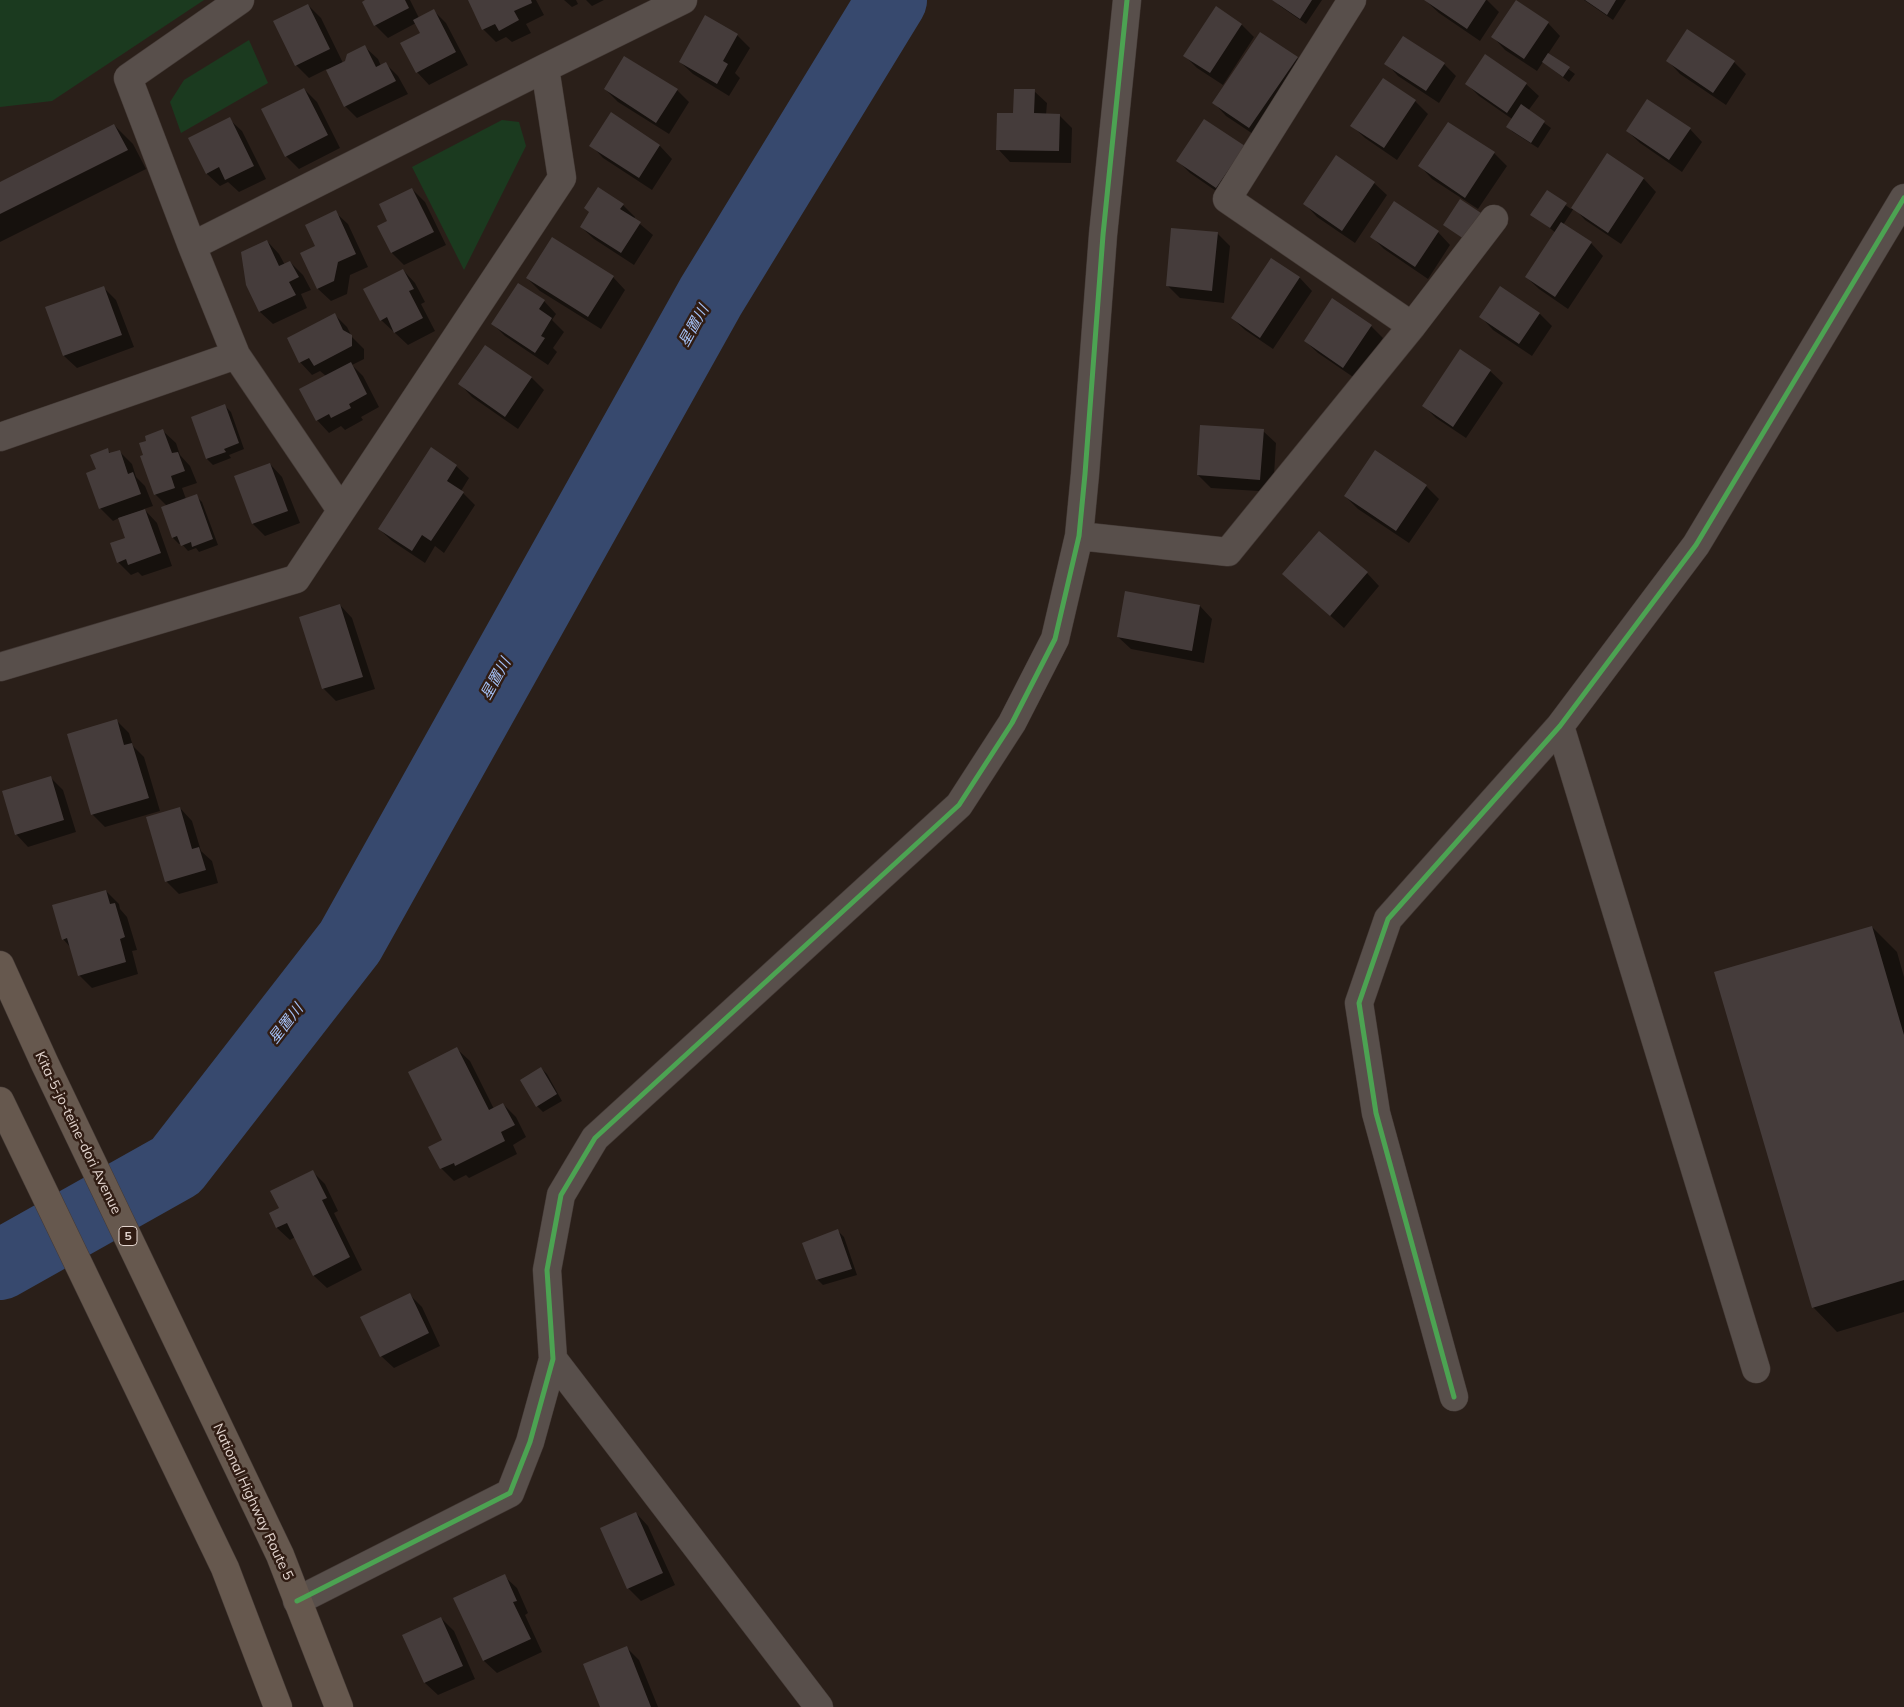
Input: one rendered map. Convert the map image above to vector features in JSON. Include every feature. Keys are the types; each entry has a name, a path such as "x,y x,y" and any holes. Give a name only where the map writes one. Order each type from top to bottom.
{"highway":[{"name":"Kita-5-jo-teine-dori Avenue","path":"0,965 45,1064 210,1408"},
{"path":"0,1101 225,1568 278,1707"},
{"name":"National Highway Route 5","path":"210,1408 280,1555 339,1707"}],"street":[{"path":"240,0 128,78 236,355 341,510"},
{"path":"192,246 683,0"},
{"path":"297,1601 510,1493 530,1442 554,1359 547,1270 561,1195 595,1138 959,805 1012,723 1056,639 1079,536 1103,235 1128,0"},
{"path":"1352,0 1227,199 1412,326"},
{"path":"0,667 296,579 562,178 545,68"},
{"path":"1454,1396 1376,1113 1359,1003 1388,919 1560,726 1696,545 1904,198"},
{"path":"1079,536 1228,552 1412,326 1494,219"},
{"path":"0,436 236,355"},
{"path":"1560,726 1756,1369"},
{"path":"554,1359 819,1707"}],"green space":[{"path":"0,0 204,0 52,101 0,107"},
{"path":"249,40 268,83 181,133 170,102 184,80"},
{"path":"502,120 519,122 526,146 464,270 412,167"}],"building":[{"path":"365,0 405,0 409,8 374,26 362,2"},
{"path":"468,0 531,0 532,3 514,11 519,20 499,31 495,24 482,30"},
{"path":"1272,0 1312,0 1300,19"},
{"path":"1424,0 1486,0 1467,29"},
{"path":"1516,0 1549,22 1524,59 1491,37"},
{"path":"1585,0 1616,0 1607,15"},
{"path":"308,4 330,49 295,66 273,21"},
{"path":"1216,6 1242,24 1210,73 1183,56"},
{"path":"434,9 456,52 416,73 400,43 420,33 413,20"},
{"path":"705,15 738,34 723,61 728,64 717,84 679,62"},
{"path":"1687,29 1735,61 1713,93 1666,61"},
{"path":"1260,32 1298,57 1249,128 1212,103"},
{"path":"1403,36 1445,63 1426,91 1384,64"},
{"path":"365,45 376,67 386,62 396,81 344,107 326,70 345,61 347,54"},
{"path":"1548,53 1570,67 1563,77 1542,62"},
{"path":"1485,54 1527,83 1507,113 1465,84"},
{"path":"624,56 678,89 656,123 604,89"},
{"path":"1383,78 1416,100 1384,148 1350,126"},
{"path":"304,88 328,135 285,157 261,109"},
{"path":"1014,89 1035,89 1034,113 1060,114 1059,151 996,150 997,113 1013,113"},
{"path":"1647,99 1691,128 1669,160 1626,131"},
{"path":"1521,104 1545,121 1531,143 1506,127"},
{"path":"611,112 660,145 639,178 589,146"},
{"path":"230,117 254,166 225,180 219,167 206,174 188,138"},
{"path":"1204,119 1245,146 1216,188 1176,161"},
{"path":"1448,122 1495,152 1465,198 1418,166"},
{"path":"114,124 128,150 0,214 0,182"},
{"path":"1607,153 1644,178 1608,233 1571,208"},
{"path":"1336,155 1375,182 1342,231 1303,204"},
{"path":"598,187 624,204 620,209 641,222 621,253 580,227 589,212 584,208"},
{"path":"412,188 434,232 391,253 377,226 387,221 379,204"},
{"path":"1547,190 1567,203 1550,228 1530,215"},
{"path":"1460,199 1487,217 1470,243 1443,225"},
{"path":"1394,201 1439,231 1415,267 1370,237"},
{"path":"336,210 356,254 338,262 334,281 317,289 300,253 315,246 305,225"},
{"path":"1561,222 1592,242 1555,297 1525,277"},
{"path":"1171,228 1218,232 1212,291 1166,286"},
{"path":"552,237 614,276 588,317 526,278"},
{"path":"267,240 279,266 290,261 299,277 289,282 296,295 259,312 246,285 241,252"},
{"path":"1271,258 1300,277 1260,338 1231,318"},
{"path":"403,269 414,289 409,291 423,318 394,333 387,317 380,321 363,289"},
{"path":"518,283 545,300 539,309 552,318 541,336 545,338 535,353 491,324"},
{"path":"104,286 122,335 63,356 45,307"},
{"path":"1500,286 1540,313 1519,344 1479,317"},
{"path":"1332,298 1372,325 1343,368 1304,341"},
{"path":"335,313 343,330 352,335 352,346 314,366 309,358 299,363 287,338"},
{"path":"485,345 532,377 505,417 458,384"},
{"path":"1460,349 1491,370 1453,427 1422,406"},
{"path":"351,362 367,394 349,404 351,408 331,418 329,414 316,421 299,389"},
{"path":"225,404 239,443 224,449 226,452 206,459 191,417"},
{"path":"1200,425 1264,429 1260,480 1197,475"},
{"path":"163,429 172,453 178,452 185,471 171,476 175,488 154,495 140,456 143,455 139,443 146,441 145,436"},
{"path":"431,447 457,465 447,481 464,492 431,541 422,535 412,551 378,529"},
{"path":"108,448 109,453 120,450 128,474 133,472 141,494 99,509 86,473 96,469 90,455"},
{"path":"1375,450 1427,485 1396,531 1344,496"},
{"path":"270,463 288,511 252,524 234,476"},
{"path":"197,494 213,539 192,547 191,542 181,546 177,536 172,538 161,507"},
{"path":"145,509 161,553 128,565 126,559 117,563 110,543 125,538 118,518"},
{"path":"1319,531 1368,572 1330,616 1282,574"},
{"path":"1125,591 1200,605 1192,651 1117,637"},
{"path":"340,604 363,677 322,689 299,617"},
{"path":"117,719 124,745 132,743 149,798 91,815 67,734"},
{"path":"51,776 64,820 15,835 2,791"},
{"path":"180,807 192,849 199,847 206,870 165,882 146,817"},
{"path":"106,890 110,904 115,903 125,937 120,939 126,962 78,976 67,938 62,940 52,905"},
{"path":"1872,926 1904,1035 1904,1280 1812,1308 1714,972"},
{"path":"457,1047 489,1110 503,1103 515,1125 501,1132 505,1141 455,1166 454,1163 440,1169 428,1147 442,1140 408,1072"},
{"path":"541,1067 557,1094 536,1107 520,1080"},
{"path":"313,1170 327,1198 322,1200 350,1257 313,1276 287,1223 276,1228 269,1213 279,1208 270,1191"},
{"path":"838,1229 852,1269 816,1280 802,1243"},
{"path":"410,1293 429,1333 380,1357 360,1317"},
{"path":"636,1512 663,1573 627,1589 600,1528"},
{"path":"505,1574 517,1601 513,1602 531,1639 483,1661 453,1598"},
{"path":"441,1617 463,1666 424,1683 402,1635"},
{"path":"627,1646 651,1707 600,1707 583,1664"}],"waterway":[{"name":"星置川","path":"0,1265 176,1166 350,942 711,296 892,0"}],"cycle path":[{"path":"297,1601 510,1493 530,1442 553,1359 547,1270 561,1195 595,1138 959,805 1012,723 1055,639 1079,536 1103,235 1127,0"},
{"path":"1454,1397 1376,1113 1359,1003 1388,919 1560,726 1696,545 1904,198"}]}
